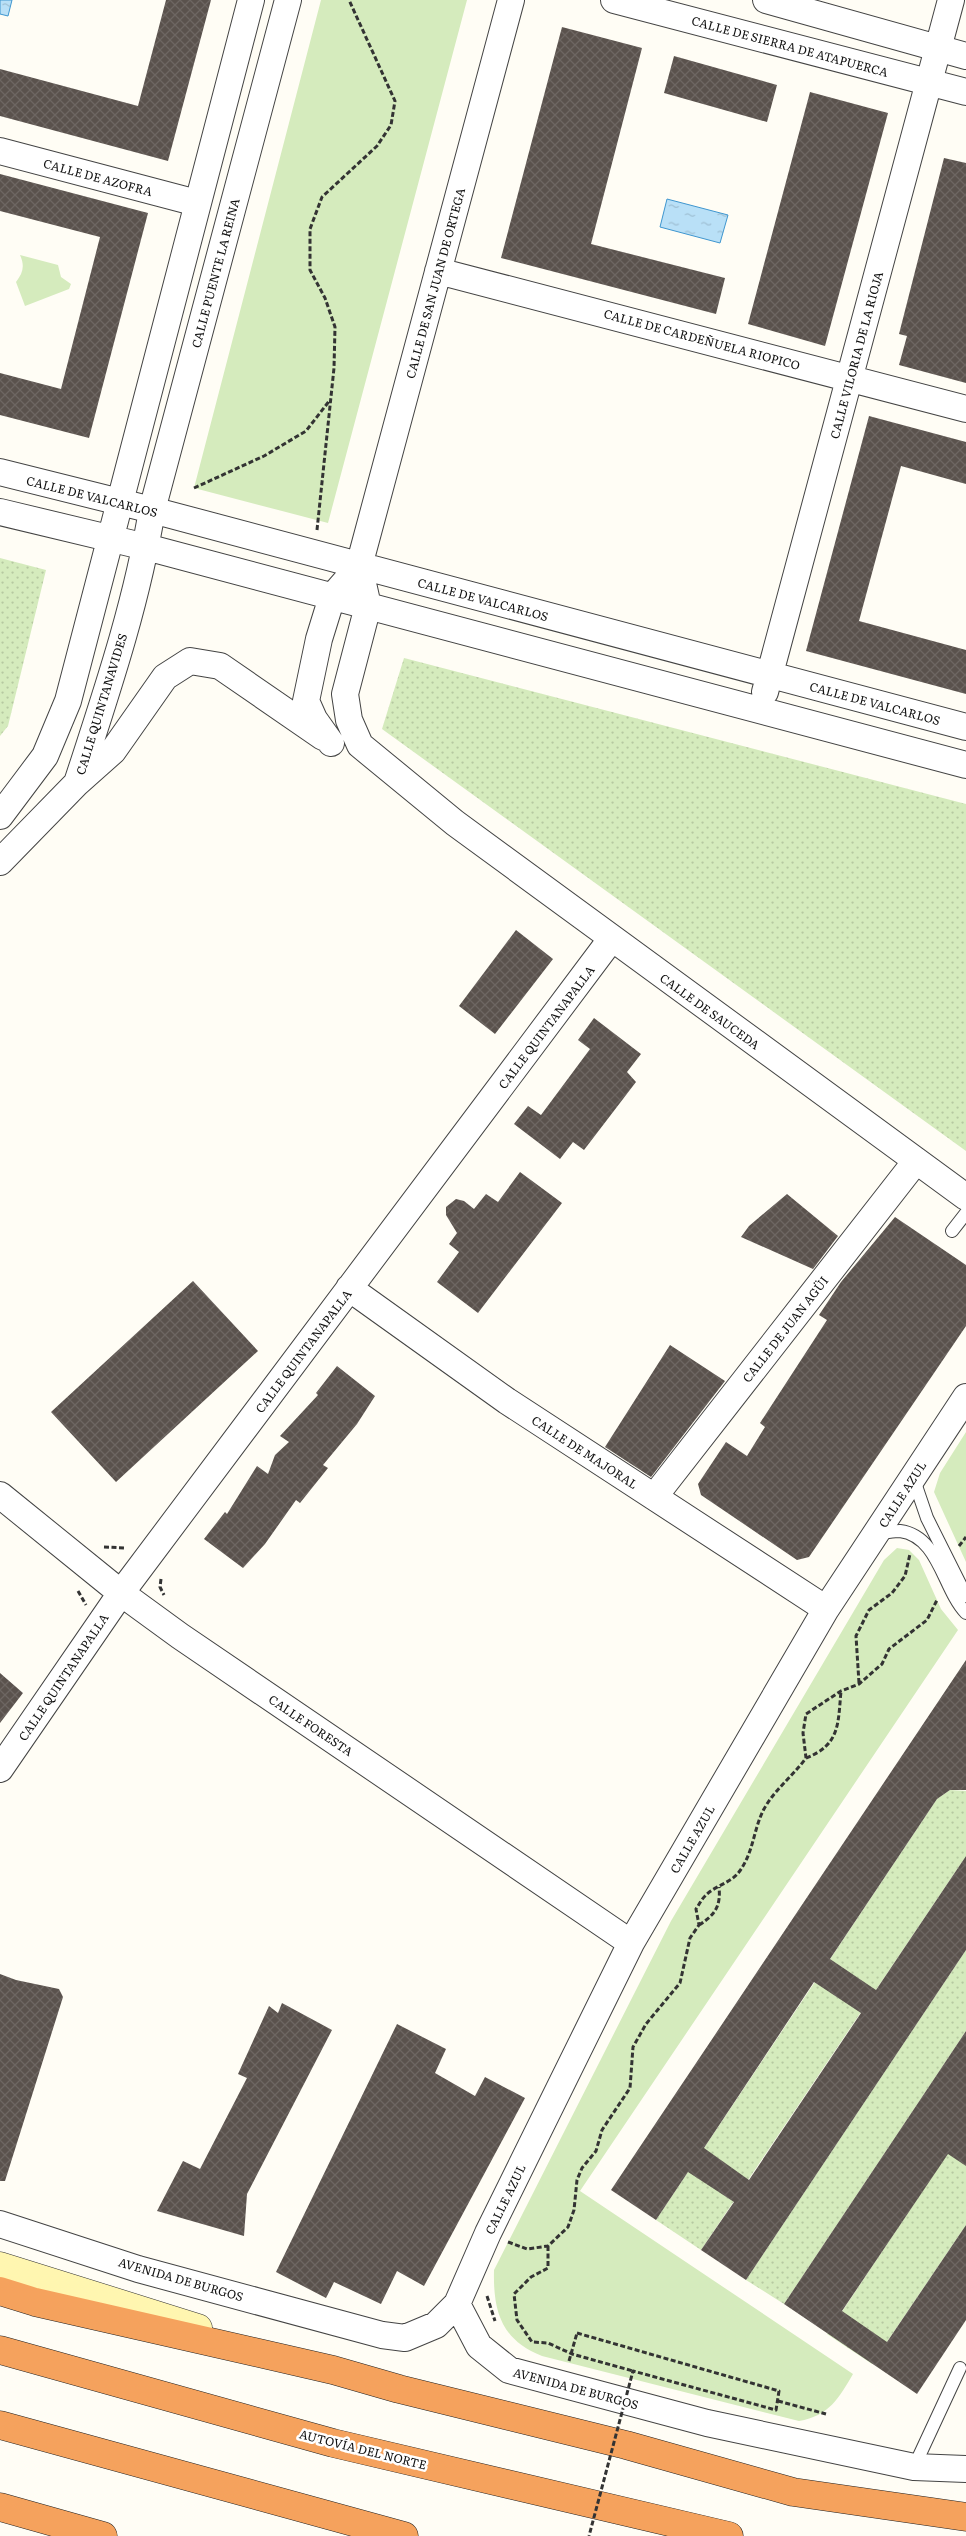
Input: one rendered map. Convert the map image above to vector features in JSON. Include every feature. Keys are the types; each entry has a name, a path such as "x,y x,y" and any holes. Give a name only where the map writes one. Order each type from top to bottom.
{"highway":[{"path":"0,2290 35,2302 333,2370 399,2389 626,2445 793,2492 966,2517"},
{"name":"AUTOVÍA DEL NORTE","path":"0,2350 333,2443 729,2536"},
{"path":"0,2425 404,2536"},
{"path":"0,2507 103,2536"}],"street":[{"path":"0,816 45,756 68,701 118,502 251,0"},
{"name":"CALLE PUENTE LA REINA","path":"146,547 152,510 288,0"},
{"name":"CALLE DE SAN JUAN DE ORTEGA","path":"332,597 359,566 511,0"},
{"name":"CALLE DE SIERRA DE ATAPUERCA","path":"614,0 966,92"},
{"path":"766,0 966,56"},
{"name":"CALLE VILORIA DE LA RIOJA","path":"759,709 770,675 951,0"},
{"name":"CALLE DE AZOFRA","path":"0,152 197,202"},
{"name":"CALLE DE CARDEÑUELA RIOPICO","path":"438,270 966,410"},
{"name":"CALLE DE VALCARLOS","path":"0,472 152,510 966,727"},
{"path":"0,512 146,547 966,765"},
{"name":"CALLE QUINTANAVIDES","path":"0,862 77,782 107,691 146,547"},
{"name":"CALLE DE SAN JUAN DE ORTEGA","path":"359,566 368,606"},
{"name":"CALLE DE SAUCEDA","path":"330,743 314,719 306,700 319,640 332,597"},
{"name":"CALLE DE SAUCEDA","path":"368,606 346,694 349,720 360,744 455,823 966,1197"},
{"name":"CALLE DE SAUCEDA","path":"77,782 113,751 165,677 190,661 220,666 330,743 455,823"},
{"name":"CALLE QUINTANAPALLA","path":"0,1769 120,1594 612,938"},
{"name":"CALLE DE JUAN AGÜI","path":"654,1497 916,1161"},
{"name":"CALLE DE MAJORAL","path":"349,1288 507,1401 826,1609"},
{"name":"CALLE AZUL","path":"457,2304 488,2233 632,1943 826,1609 966,1397"},
{"name":"CALLE FORESTA","path":"0,1495 120,1594 632,1943"},
{"name":"AVENIDA DE BURGOS","path":"0,2224 138,2269 382,2335 405,2338 436,2325 457,2304 480,2346 509,2370 707,2423 914,2467 966,2469"},
{"path":"0,2266 333,2370"}],"lane":[{"path":"952,1231 966,1213"},
{"path":"913,1477 927,1518 966,1596"},
{"path":"876,1533 900,1531 921,1540 933,1553 950,1591 966,1613"},
{"path":"914,2467 960,2368"}],"path":[{"path":"316,533 331,400 335,327 325,298 310,270 310,230 322,198 377,146 391,126 395,100 349,0"},
{"path":"194,488 264,456 306,431 331,400"},
{"path":"951,1566 962,1540 966,1537"},
{"path":"102,1546 107,1548 128,1548"},
{"path":"859,1684 856,1636 869,1610 892,1593 905,1576 910,1554 904,1551"},
{"path":"162,1572 160,1587 166,1599"},
{"path":"806,1758 803,1733 806,1714 841,1691 859,1684 882,1664 889,1649 927,1620 946,1579"},
{"path":"77,1588 86,1606 85,1613"},
{"path":"699,1925 696,1909 705,1896 738,1875 748,1859 754,1842 756,1826 765,1806 806,1758 818,1753 831,1743 836,1725 841,1691"},
{"path":"503,2241 528,2249 548,2246 568,2226 574,2210 578,2180 582,2168 596,2151 602,2130 630,2088 633,2047 646,2024 680,1983 690,1938 699,1925 712,1917 720,1902 719,1887"},
{"path":"548,2246 548,2268 531,2277 514,2294 517,2320 532,2342 548,2343 572,2354 776,2410 780,2391 577,2333 572,2354 564,2370"},
{"path":"488,2288 487,2295 497,2328"},
{"path":"589,2536 633,2371"},
{"path":"778,2401 826,2414"}],"green space":[{"path":"321,0 467,0 328,523 194,488"},
{"path":"20,255 58,265 61,277 71,284 69,289 25,306 16,282 22,269"},
{"path":"0,558 46,570 8,726 0,736"},
{"path":"404,658 966,804 966,1151 382,729"},
{"path":"966,1432 966,1562 934,1492 940,1473"},
{"path":"897,1548 909,1550 919,1560 941,1609 958,1630 580,2191 853,2374 832,2405 818,2415 799,2421 542,2356 517,2342 502,2322 495,2298 494,2270 671,1921 884,1560"},
{"path":"950,1790 966,1791 966,1856 701,2250 656,2220 937,1799"},
{"path":"966,1950 966,2031 784,2304 746,2280"},
{"path":"966,2126 966,2225 872,2364 827,2334"}],"water":[{"path":"0,0 12,0 8,16 0,14"},
{"path":"667,199 728,215 720,243 660,227"}],"building":[{"path":"166,0 211,0 168,161 0,116 0,69 138,106"},
{"path":"562,27 642,48 591,244 725,278 716,314 501,258"},
{"path":"674,56 777,85 767,122 664,93"},
{"path":"810,92 888,113 825,346 748,324"},
{"path":"944,158 966,163 966,383 899,365 907,336 899,334"},
{"path":"0,174 148,213 89,438 0,415 0,373 61,389 100,237 0,211"},
{"path":"869,416 966,442 966,484 901,466 859,621 966,650 966,694 806,651"},
{"path":"516,930 553,959 495,1034 459,1006"},
{"path":"594,1018 641,1054 627,1072 636,1082 584,1150 573,1142 560,1159 514,1124 528,1106 541,1115 590,1049 578,1040"},
{"path":"520,1172 562,1203 478,1313 437,1282 459,1252 449,1244 457,1233 446,1215 446,1207 456,1199 464,1201 474,1209 486,1194 498,1202"},
{"path":"787,1194 838,1236 813,1269 741,1237 749,1226"},
{"path":"895,1217 966,1265 966,1326 809,1557 797,1560 701,1495 698,1484 726,1442 747,1456 765,1427 760,1423 827,1320 819,1315 841,1282"},
{"path":"193,1281 258,1351 116,1482 51,1412"},
{"path":"670,1345 725,1381 651,1477 605,1447"},
{"path":"337,1366 375,1396 357,1424 323,1465 328,1468 300,1503 296,1500 265,1544 243,1568 204,1539 225,1512 227,1514 257,1466 268,1474 275,1455 289,1442 280,1436 318,1395 316,1393"},
{"path":"966,1660 966,1790 950,1790 937,1799 830,1959 876,1990 966,1856 966,1950 746,2280 701,2250 734,2202 688,2172 656,2220 611,2190","holes":["814,1982 861,2013 749,2180 704,2148"]},
{"path":"0,1673 23,1693 0,1723"},
{"path":"0,1974 16,1980 59,1989 63,1997 5,2181 0,2181"},
{"path":"282,2003 332,2030 247,2194 244,2236 157,2211 183,2161 200,2169 247,2078 238,2074 269,2006 278,2013"},
{"path":"397,2024 446,2049 435,2073 475,2096 485,2077 525,2098 424,2286 397,2271 381,2304 334,2282 326,2298 276,2272"},
{"path":"966,2031 966,2166 948,2154 842,2311 887,2342 966,2225 966,2320 917,2394 784,2304"}]}
